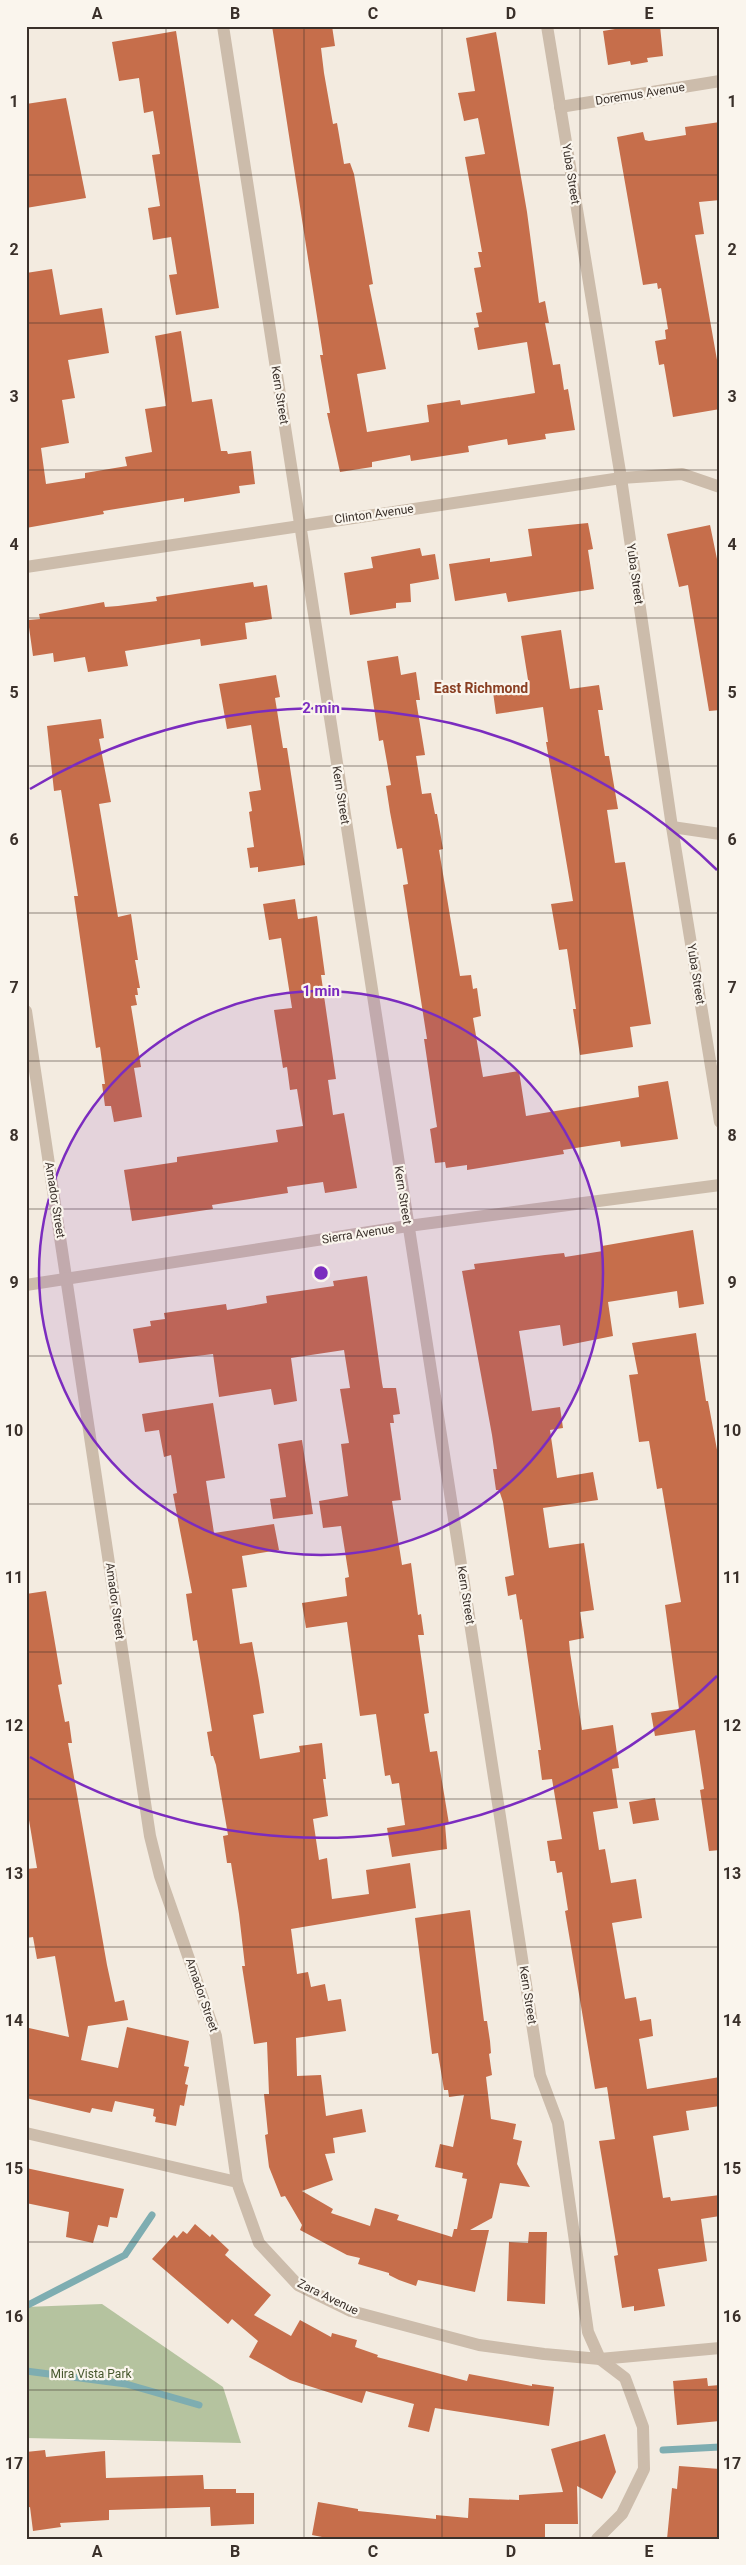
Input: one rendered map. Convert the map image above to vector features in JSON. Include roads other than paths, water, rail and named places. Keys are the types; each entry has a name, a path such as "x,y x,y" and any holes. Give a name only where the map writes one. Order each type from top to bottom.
{"street":[{"name":"Kern Street","path":"222,26 540,2075 558,2123 588,2332 600,2359"},
{"name":"Yuba Street","path":"547,26 621,478 672,828 720,1122"},
{"name":"Doremus Avenue","path":"560,107 720,81"},
{"name":"Clinton Avenue","path":"26,567 621,478 682,474 720,488"},
{"path":"672,828 720,834"},
{"name":"Amador Street","path":"26,1011 150,1836 160,1876 216,2036 237,2182"},
{"name":"Sierra Avenue","path":"26,1285 408,1226 720,1185"},
{"path":"26,2133 237,2182"},
{"name":"Zara Avenue","path":"237,2182 259,2243 298,2285 351,2311 479,2345 600,2359 720,2348"},
{"path":"597,2539 622,2514 644,2470 643,2428 625,2378 600,2359"}],"waterway":[{"path":"26,2306 125,2255 152,2215"},
{"path":"26,2371 126,2384 199,2405"},
{"path":"663,2450 720,2447"}],"district":[{"name":"East Richmond","path":"481,688"}],"park label":[{"name":"Mira Vista Park","path":"91,2374"}]}
